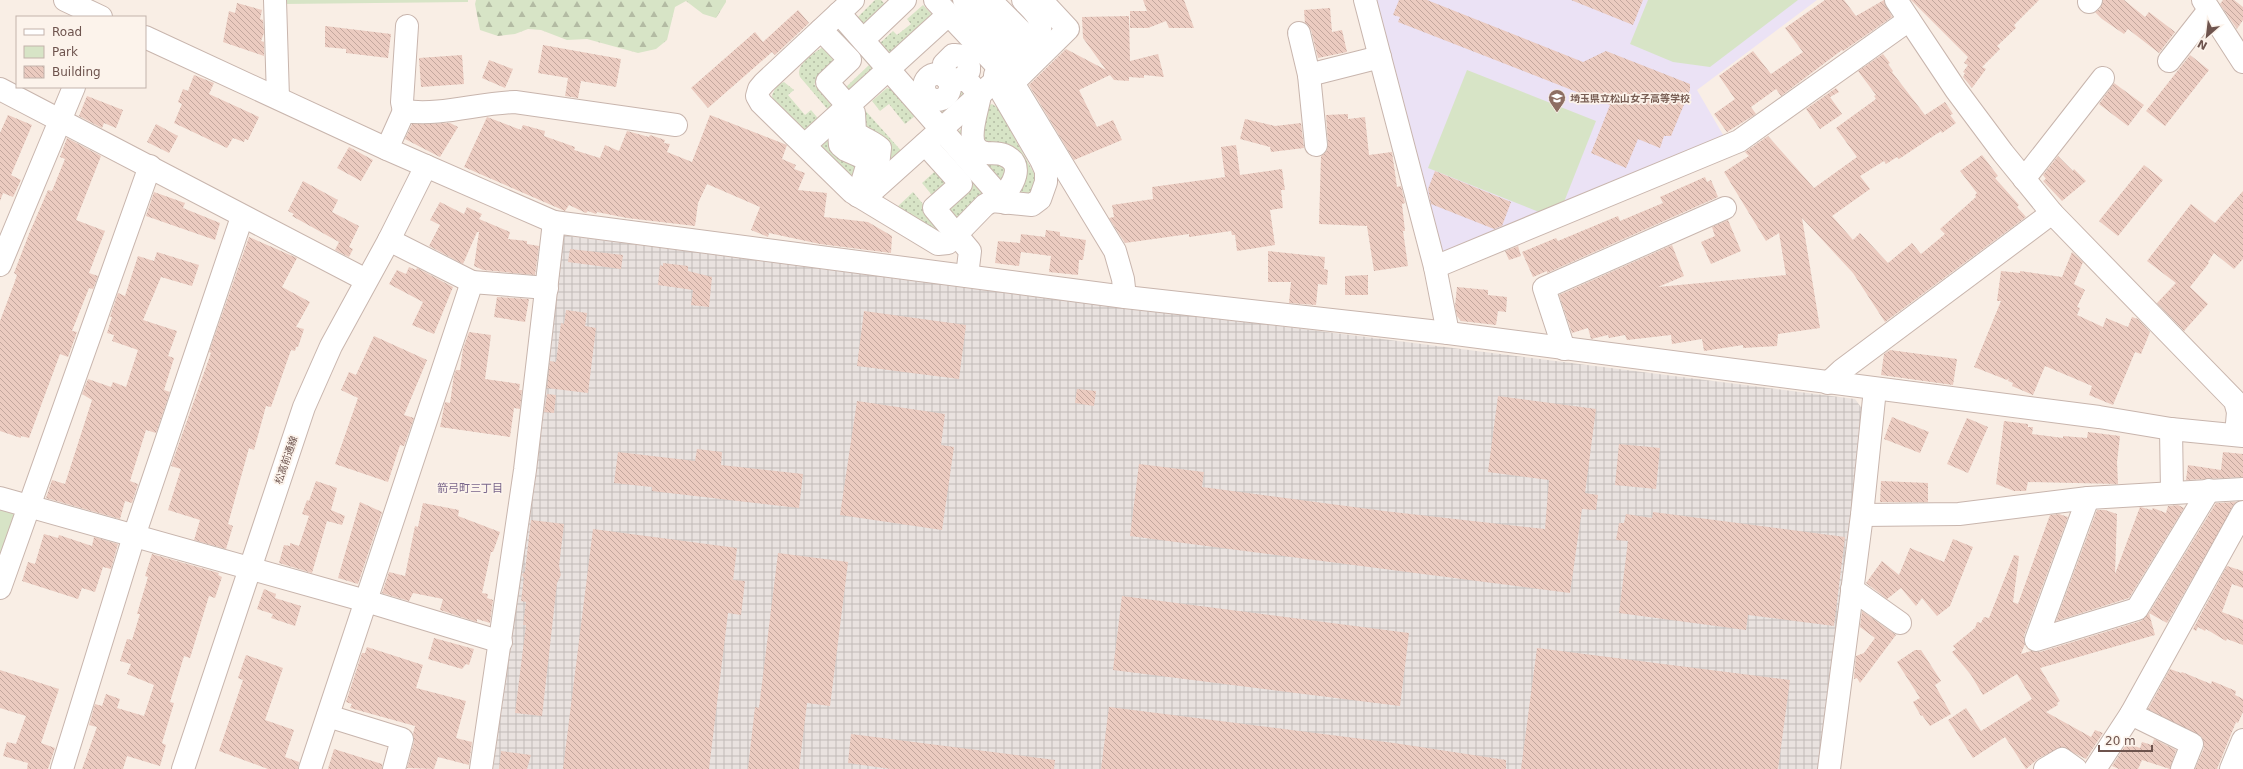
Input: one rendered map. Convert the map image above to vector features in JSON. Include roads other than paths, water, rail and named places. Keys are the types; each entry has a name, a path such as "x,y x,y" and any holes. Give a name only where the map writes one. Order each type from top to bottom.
{"street":[{"path":"65,0 99,16"},
{"path":"275,0 278,98"},
{"path":"863,40 905,0"},
{"path":"990,0 1004,68 1046,171 1044,191 1040,199 1032,204 1004,200 992,201 985,205 948,243 938,244 861,197 761,103 757,96 759,89 764,83 846,6 863,40 1004,200"},
{"path":"861,197 941,129 1004,68 1040,29 1042,24 1022,0"},
{"path":"1041,0 1068,29 1013,83 1115,250 1124,279 1125,297"},
{"path":"1365,0 1435,267 1448,333"},
{"path":"146,37 387,149 554,222 1125,297 1448,333 2099,417 2170,429 2239,436 2238,412 2235,401 2052,213 1956,90 1896,0"},
{"path":"805,145 907,53 949,5 1004,68"},
{"path":"2169,61 2206,5 2239,46"},
{"path":"1435,267 1739,140 1909,20"},
{"path":"387,149 404,111 402,102 407,26"},
{"path":"821,30 850,60 827,82 854,113 855,132 861,138 873,141 880,148 878,166 861,197"},
{"path":"1299,33 1309,75 1316,145"},
{"path":"907,53 947,77 1004,68"},
{"path":"1309,75 1380,57"},
{"path":"1004,68 973,129 976,146 982,152 1004,155 1012,161 1016,171 1015,182 1004,200"},
{"path":"2024,179 2103,78"},
{"path":"0,265 74,88"},
{"path":"0,89 150,166 242,217 366,280"},
{"path":"404,111 421,113 459,110 490,102 515,102 676,125"},
{"path":"925,144 961,184 934,208 958,234 970,251 967,276"},
{"path":"0,588 150,166"},
{"name":"松高前通線","path":"183,769 304,407 330,346 389,240 426,166"},
{"path":"1564,349 1544,288 1725,208"},
{"path":"1828,383 1842,370 2052,213"},
{"path":"62,769 134,536 242,217"},
{"path":"482,769 525,470 554,222"},
{"path":"389,240 472,282 547,288"},
{"path":"310,769 472,282"},
{"path":"1829,769 1862,515 1875,389"},
{"path":"2170,429 2172,492"},
{"path":"1862,515 1959,514 2088,498 2243,489"},
{"path":"2088,498 2036,640 2137,609 2208,490"},
{"path":"0,498 366,601 501,642"},
{"path":"2095,769 2132,714 2243,512"},
{"path":"1852,589 1900,623"},
{"path":"2132,714 2192,744 2182,769"},
{"path":"328,716 402,739 394,769"},
{"path":"2231,769 2243,740"},
{"path":"2045,769 2062,759 2076,769"}],"place":[{"name":"埼玉県立松山女子高等学校","path":"1557,113"}],"district":[{"name":"箭弓町三丁目","path":"470,488"}]}
